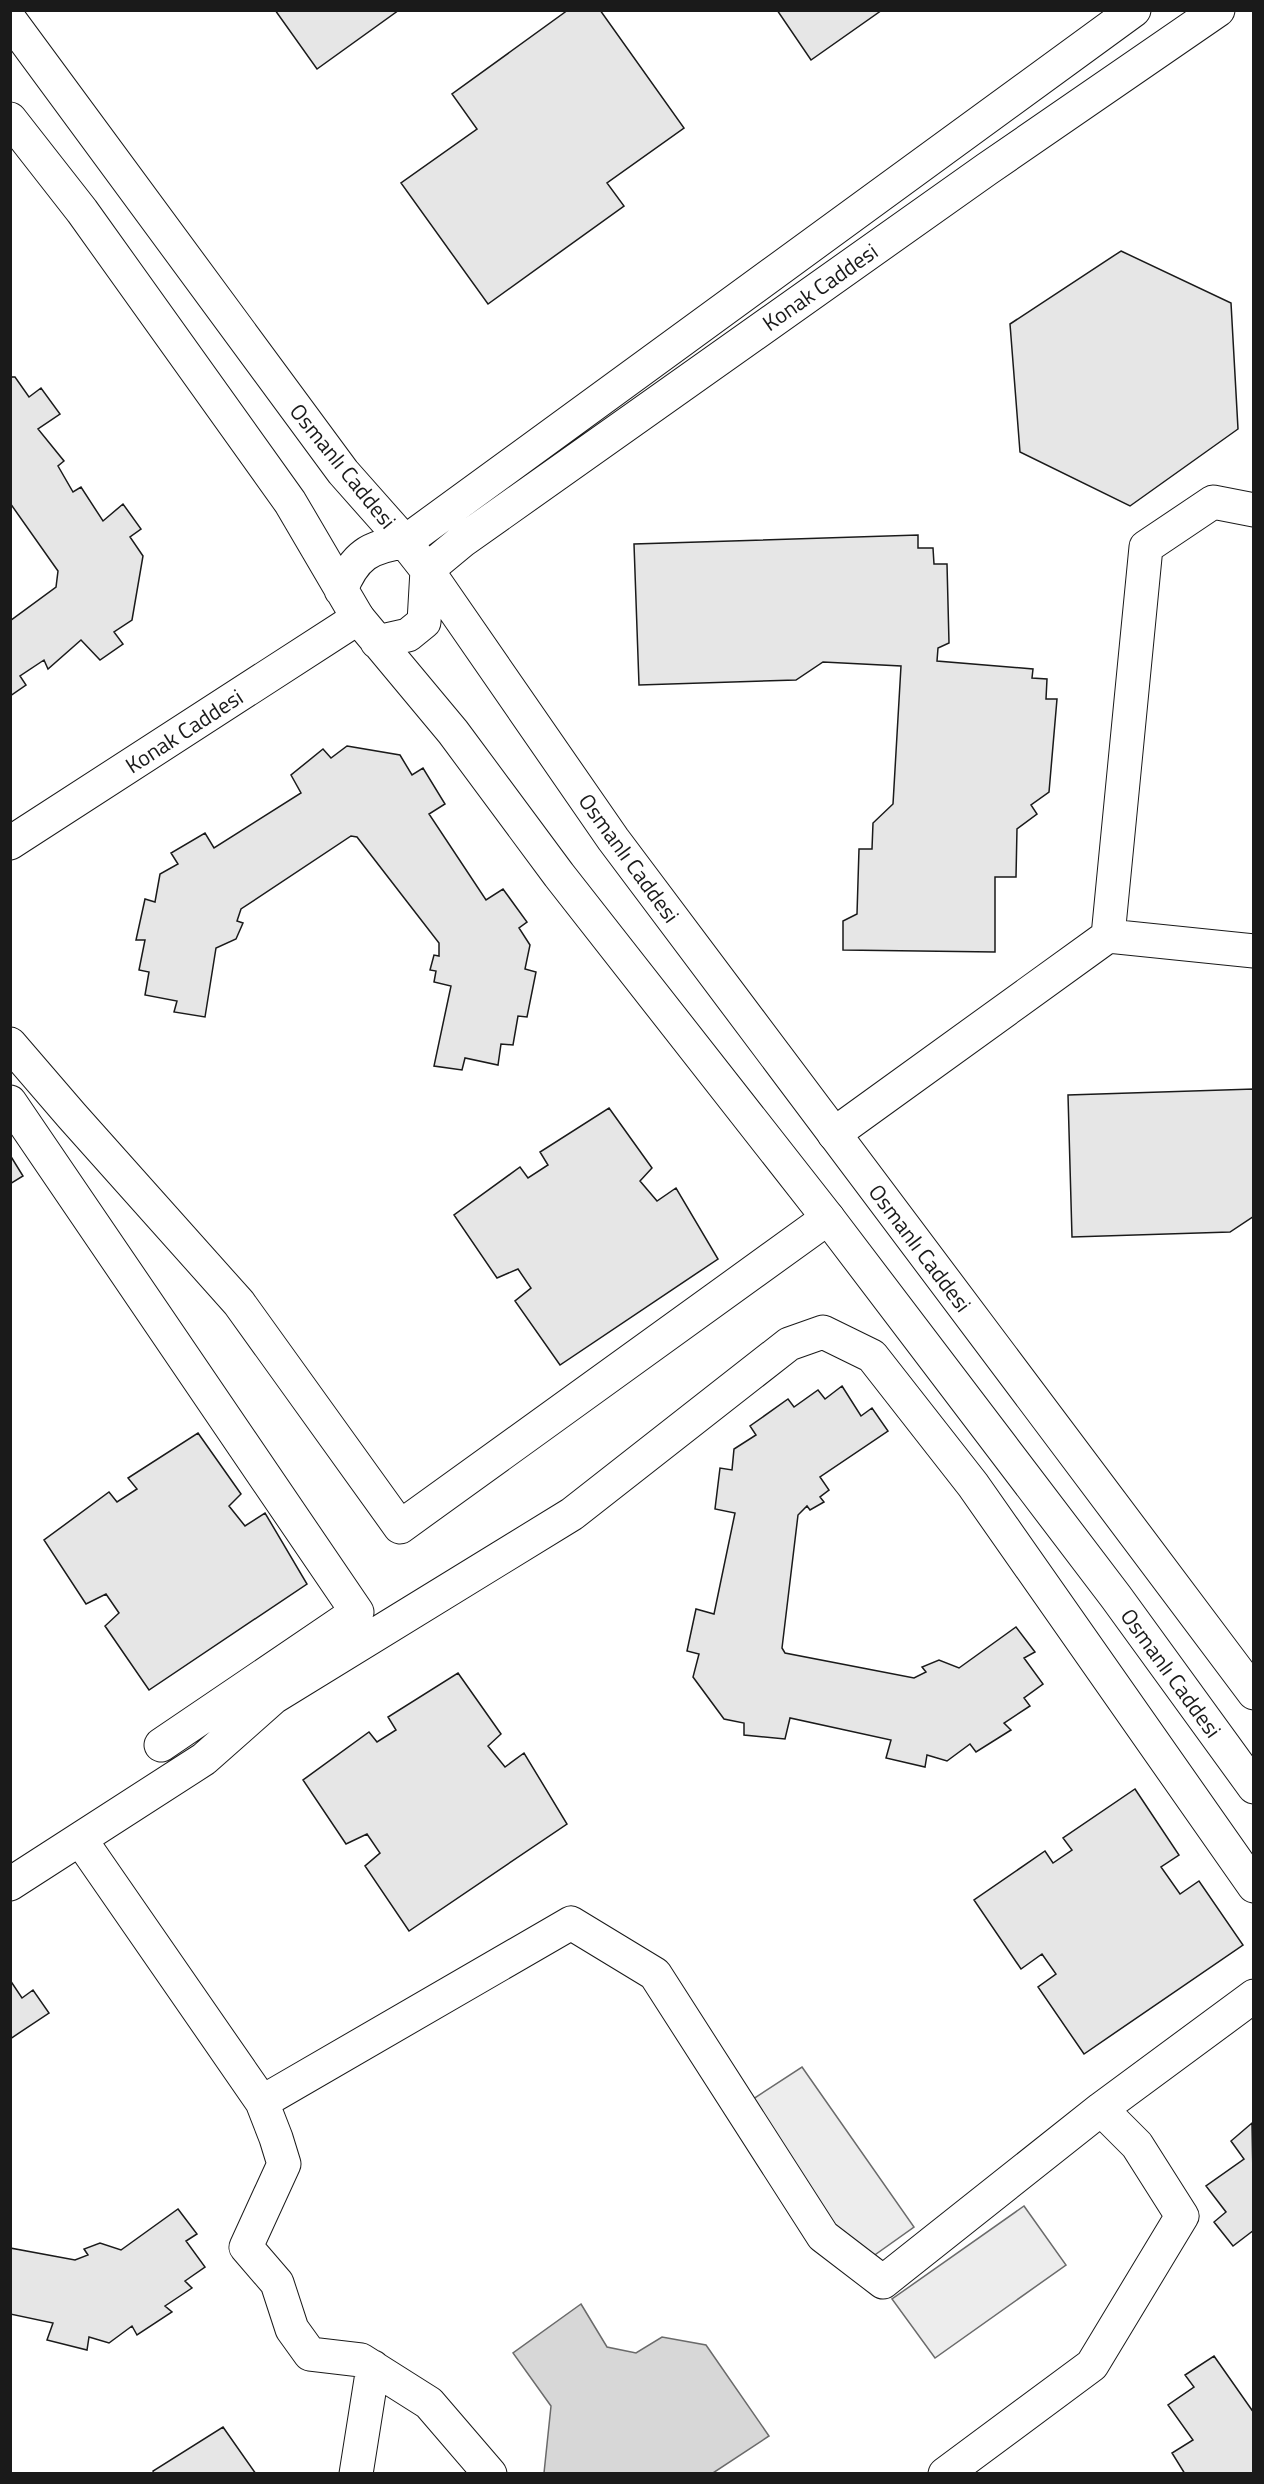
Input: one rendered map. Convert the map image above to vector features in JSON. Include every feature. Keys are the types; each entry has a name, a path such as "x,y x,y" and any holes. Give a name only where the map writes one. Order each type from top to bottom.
{"main road":[{"name":"Konak Caddesi","path":"405,542 1134,10"},
{"name":"Konak Caddesi","path":"427,570 462,541 987,169 1218,10"},
{"name":"Osmanlı Caddesi","path":"10,20 343,472 427,570 613,838 1254,1693"},
{"name":"Osmanlı Caddesi","path":"10,119 82,211 290,502 341,590 368,630 453,732 559,875 828,1218 1116,1597 1254,1787"},
{"path":"1108,936 1146,547 1213,502 1254,510"},
{"path":"341,590 346,576 366,552 383,544 405,542"},
{"path":"368,630 408,635 424,622 427,570"},
{"name":"Konak Caddesi","path":"10,843 368,630"},
{"path":"834,1134 1108,936 1254,951"},
{"path":"10,1044 239,1304 400,1527 828,1218"},
{"path":"10,1102 357,1612 161,1745"},
{"path":"10,1884 204,1759 274,1697 572,1514 789,1344 823,1332 872,1356 973,1485 1254,1886"},
{"path":"80,1839 262,2102 284,2164 246,2247 277,2283 292,2329 310,2354 361,2360 429,2403 490,2474"},
{"path":"262,2102 571,1923 655,1974 823,2236 883,2282 1101,2109 1254,1996"},
{"path":"945,2474 1092,2365 1182,2216 1137,2145 1101,2109"},
{"path":"356,2474 374,2367"}],"shaded area":[{"path":"802,2067 914,2227 855,2269 747,2103"},
{"path":"1024,2206 1066,2265 935,2358 892,2299"},
{"path":"581,2304 607,2347 636,2353 662,2337 706,2345 769,2436 713,2473 544,2473 551,2406 513,2353"}],"building":[{"path":"275,10 399,10 317,69"},
{"path":"568,10 600,10 684,128 607,183 624,206 488,304 401,183 477,129 452,94"},
{"path":"777,10 882,10 811,60"},
{"path":"1121,251 1231,303 1238,429 1130,506 1020,452 1010,324"},
{"path":"10,377 15,377 29,397 41,388 60,414 38,429 64,461 58,466 73,492 81,487 103,521 123,504 141,529 130,537 143,556 132,620 114,632 123,644 100,660 81,640 48,669 44,660 20,676 26,685 10,696 10,621 56,587 58,571 10,503"},
{"path":"918,535 918,548 933,548 934,564 947,564 949,643 938,648 937,661 1033,669 1032,678 1047,679 1046,699 1057,699 1049,792 1031,805 1037,814 1017,829 1016,877 995,877 995,952 843,950 843,921 857,914 859,849 872,849 873,823 893,804 901,666 823,662 796,680 639,685 634,544"},
{"path":"347,746 400,755 412,775 423,768 445,804 429,814 486,900 503,889 527,922 519,928 530,945 525,969 536,972 527,1017 518,1016 513,1045 501,1044 498,1065 465,1058 462,1070 434,1066 451,986 434,982 436,971 430,970 434,955 439,956 439,943 357,837 351,836 241,909 237,921 243,923 236,939 216,948 205,1017 174,1012 177,1001 145,995 149,972 139,970 145,940 136,940 145,899 155,902 160,874 178,864 171,853 205,833 214,848 301,793 291,775 323,749 331,758"},
{"path":"1254,1089 1254,1216 1230,1232 1072,1237 1068,1095"},
{"path":"609,1108 652,1168 640,1181 657,1201 676,1188 718,1259 560,1365 515,1301 531,1288 518,1269 497,1278 454,1215 520,1167 528,1178 548,1165 540,1152"},
{"path":"10,1155 23,1176 10,1184"},
{"path":"842,1386 861,1416 872,1408 888,1431 820,1477 829,1490 820,1497 824,1502 810,1510 807,1506 798,1515 782,1648 785,1653 914,1678 926,1672 922,1667 939,1660 959,1668 1016,1627 1035,1652 1024,1658 1043,1684 1024,1698 1030,1706 1004,1723 1011,1730 976,1752 970,1744 947,1761 927,1755 925,1767 886,1758 891,1740 790,1718 785,1739 744,1735 744,1723 724,1719 693,1677 699,1654 687,1651 696,1609 714,1614 735,1513 715,1509 720,1468 732,1470 734,1449 756,1435 750,1426 788,1399 794,1407 818,1390 825,1399"},
{"path":"198,1433 241,1494 229,1506 245,1526 265,1513 307,1584 149,1690 105,1626 119,1613 106,1594 86,1604 44,1540 109,1492 117,1502 137,1489 128,1478"},
{"path":"458,1673 501,1734 488,1746 505,1767 524,1753 567,1824 409,1931 365,1866 380,1853 367,1834 346,1844 303,1780 369,1732 377,1742 396,1730 388,1717"},
{"path":"1135,1789 1179,1855 1161,1867 1180,1894 1199,1881 1243,1945 1084,2054 1038,1987 1056,1974 1042,1954 1021,1969 974,1900 1045,1851 1053,1863 1072,1850 1063,1838"},
{"path":"10,1980 22,1998 33,1990 49,2013 10,2039"},
{"path":"1252,2123 1254,2230 1233,2246 1214,2222 1226,2212 1206,2186 1244,2159 1231,2141"},
{"path":"178,2209 197,2234 186,2241 205,2267 185,2281 192,2288 165,2306 172,2312 137,2335 132,2326 109,2343 89,2337 87,2350 47,2340 53,2323 10,2314 10,2248 75,2260 88,2255 84,2249 100,2243 121,2250"},
{"path":"1214,2356 1254,2413 1254,2474 1185,2474 1172,2453 1193,2440 1168,2405 1194,2387 1185,2375"},
{"path":"223,2427 256,2474 154,2474 153,2471"}]}
